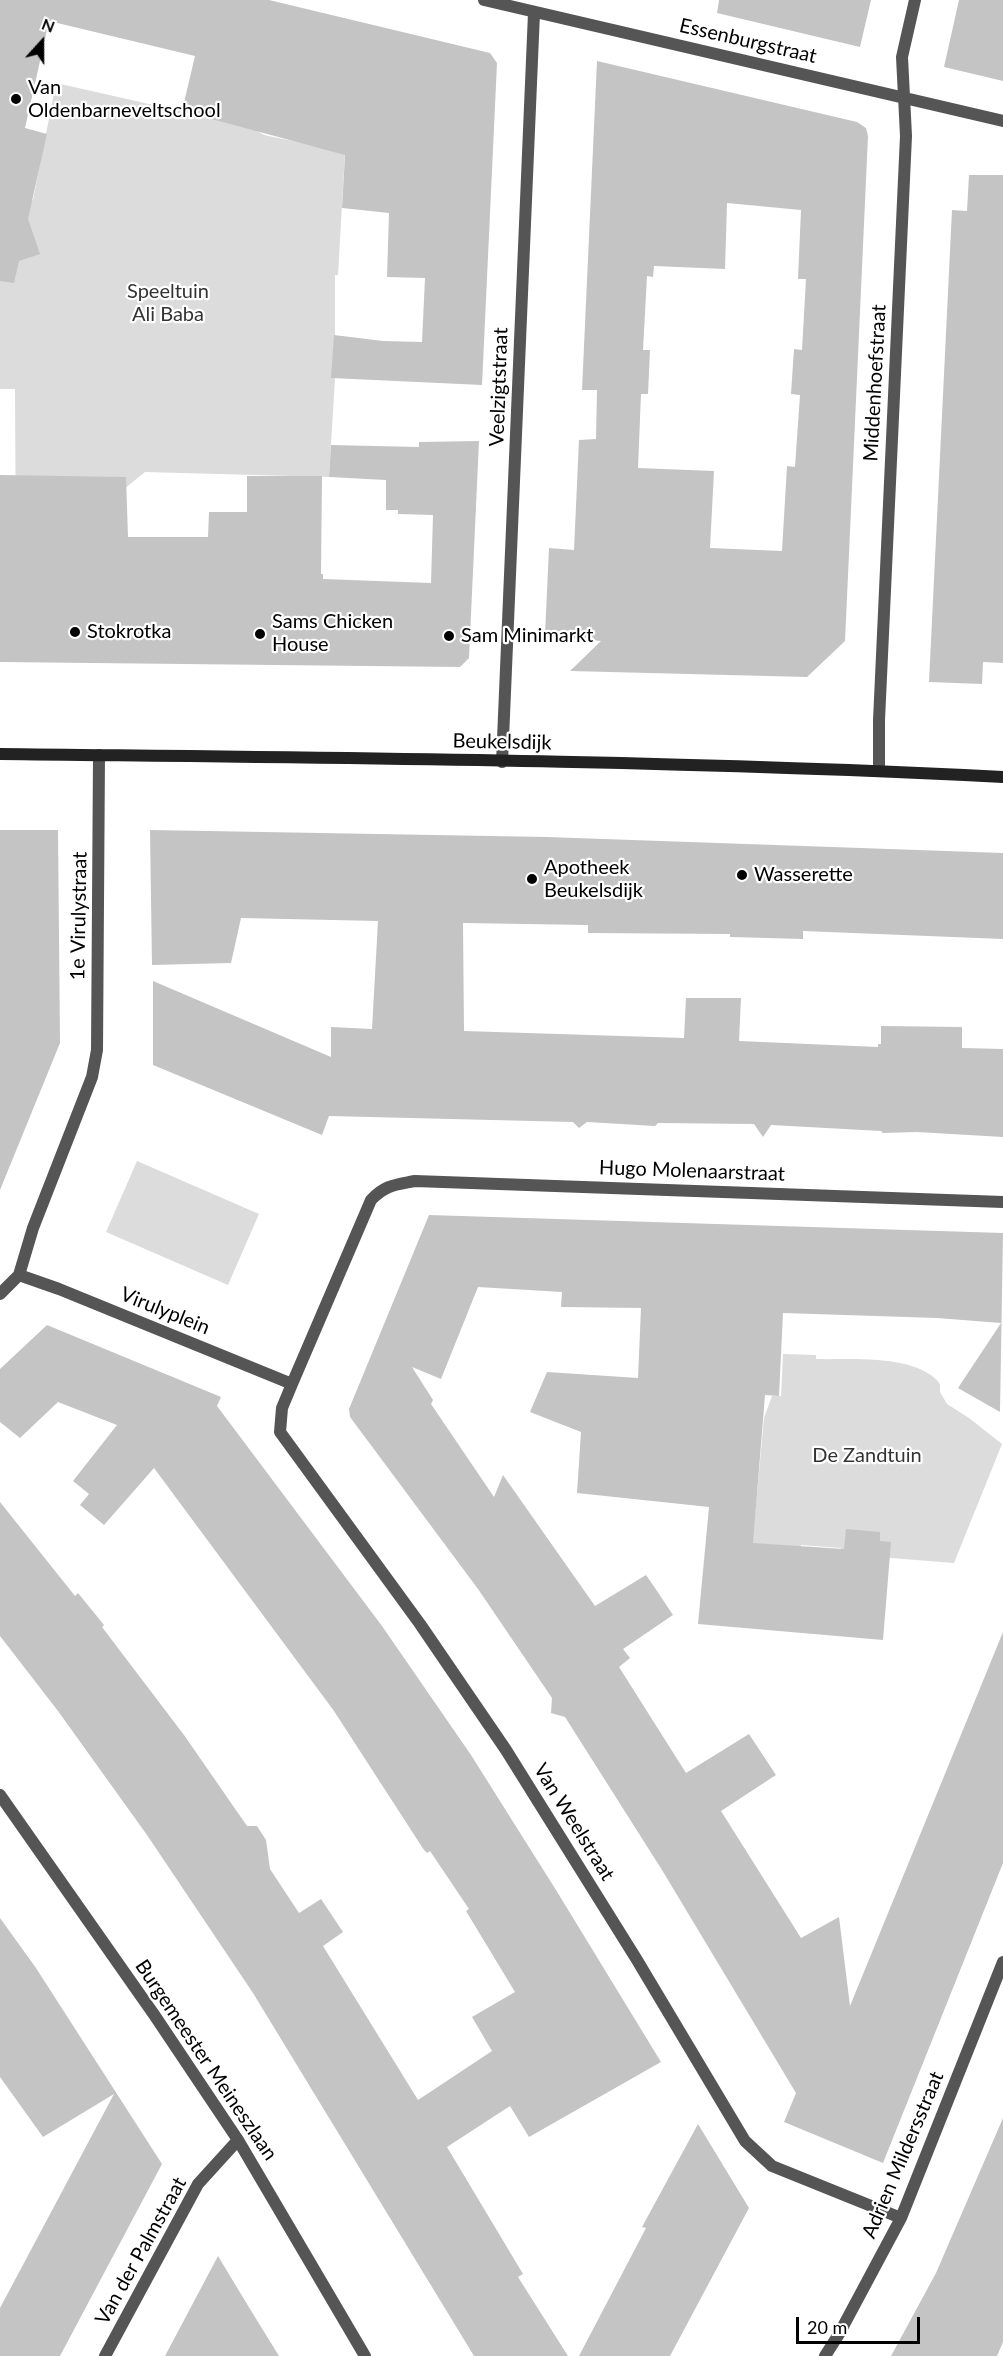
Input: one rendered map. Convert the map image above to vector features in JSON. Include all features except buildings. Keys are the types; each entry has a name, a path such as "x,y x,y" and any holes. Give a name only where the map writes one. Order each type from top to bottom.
{"main road":[{"name":"Beukelsdijk","path":"0,754 879,770 1003,777"}],"street":[{"name":"Essenburgstraat","path":"484,0 1003,121"},
{"name":"Middenhoefstraat","path":"879,770 906,148 902,57 915,0"},
{"name":"Veelzigtstraat","path":"502,762 534,13"},
{"name":"1e Virulystraat","path":"20,1275 33,1228 92,1077 97,1050 99,755"},
{"name":"Hugo Molenaarstraat","path":"292,1384 371,1200 381,1190 392,1185 415,1181 1003,1202"},
{"path":"0,1294 20,1275"},
{"name":"Virulyplein","path":"20,1275 292,1384"},
{"name":"Van Weelstraat","path":"292,1384 282,1407 280,1432 420,1624 506,1750 637,1960 745,2141 772,2166 900,2218"},
{"name":"Burgemeester Meineszlaan","path":"0,1795 238,2140 365,2356"},
{"name":"Adrien Mildersstraat","path":"825,2356 900,2218 1003,1962"},
{"name":"Van der Palmstraat","path":"105,2356 198,2184 238,2140"}],"green space":[{"name":"Speeltuin Ali Baba","path":"56,83 251,127 264,135 345,152 338,275 335,275 335,378 329,477 145,472 16,577 15,389 0,389 0,193 33,200"},
{"path":"137,1161 259,1214 228,1285 106,1232"},
{"name":"De Zandtuin","path":"783,1354 816,1355 816,1359 865,1359 900,1363 916,1368 930,1374 940,1384 940,1392 947,1404 1002,1444 954,1563 841,1554 841,1548 801,1545 798,1562 751,1559 764,1418 772,1396 781,1396"}],"place":[{"name":"Van Oldenbarneveltschool","path":"16,99"},
{"name":"Stokrotka","path":"75,632"},
{"name":"Sams Chicken House","path":"260,634"},
{"name":"Sam Minimarkt","path":"449,636"},
{"name":"Wasserette","path":"742,875"},
{"name":"Apotheek Beukelsdijk","path":"532,879"}]}
